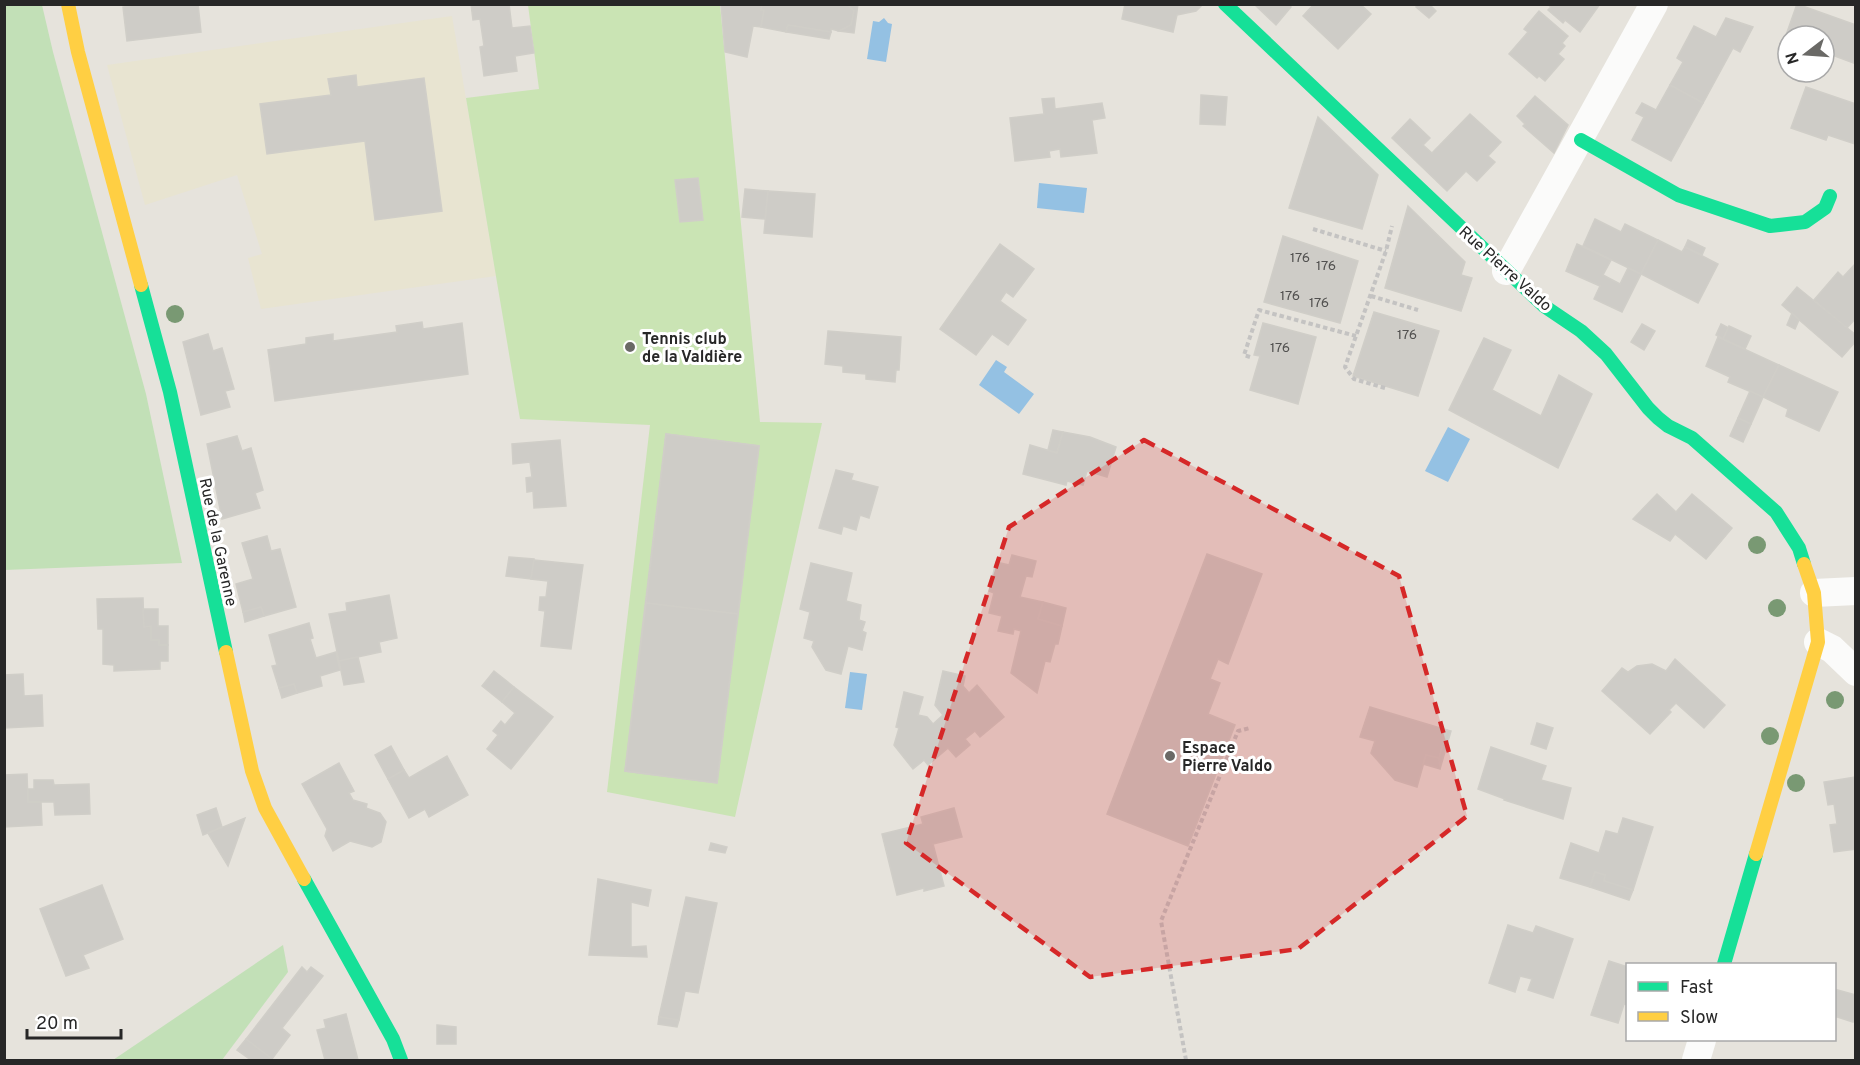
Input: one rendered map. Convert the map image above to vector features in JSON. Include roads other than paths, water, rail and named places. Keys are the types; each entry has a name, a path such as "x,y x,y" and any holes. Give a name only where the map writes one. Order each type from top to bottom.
{"street":[{"name":"Rue de la Garenne","path":"68,4 78,52 170,392 252,771 265,808 393,1040 401,1060"},
{"name":"Rue Pierre Valdo","path":"1225,4 1544,306 1581,331 1606,354 1648,408 1663,422 1692,438 1776,512 1799,548 1814,593 1818,642 1724,963"},
{"path":"1506,271 1581,140 1654,4"},
{"path":"1581,140 1678,195 1770,226 1805,222 1825,208 1830,196"},
{"path":"1814,593 1856,591"},
{"path":"1818,642 1832,649 1856,672"},
{"path":"1696,1060 1702,1041"}],"water":[{"path":"884,18 892,24 886,62 867,59 873,21 879,22"},
{"path":"1039,183 1087,188 1084,213 1037,208"},
{"path":"996,360 1007,367 1004,372 1034,394 1019,414 979,385"},
{"path":"1448,427 1470,439 1448,482 1425,471"},
{"path":"850,672 867,674 862,710 845,708"}],"place":[{"name":"Tennis club de la Valdière","path":"630,347"},
{"name":"Espace Pierre Valdo","path":"1170,756"}]}
